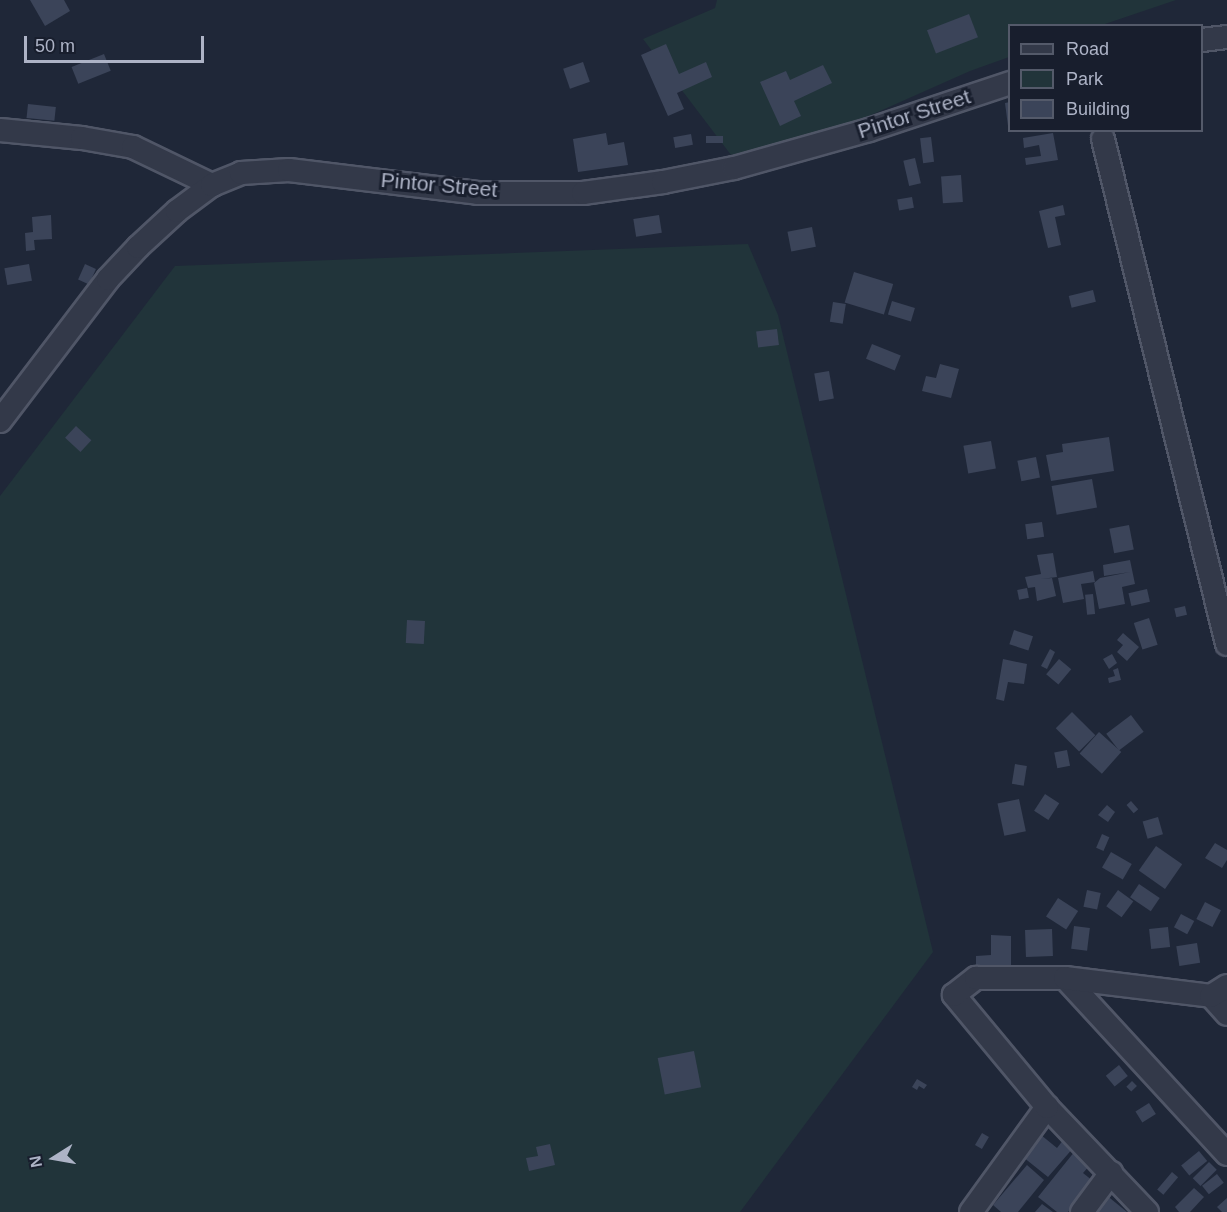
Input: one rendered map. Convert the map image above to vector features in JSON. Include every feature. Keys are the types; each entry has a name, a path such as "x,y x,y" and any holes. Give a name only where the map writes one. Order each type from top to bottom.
{"street":[{"path":"1203,40 1227,37"},
{"name":"Pintor Street","path":"0,422 108,279 177,211 212,185 241,172 289,170 478,193 594,191 663,182 734,168 869,130 1008,84"},
{"path":"0,130 82,138 133,147 212,185"},
{"path":"1104,139 1219,580 1227,644"},
{"path":"1147,1212 1047,1107 954,995 976,978 1065,978 1219,991 1227,1014"},
{"path":"1065,978 1227,1154"},
{"path":"971,1212 1047,1107"},
{"path":"1082,1212 1111,1173"}],"green space":[{"path":"717,0 1176,0 1105,24 1008,24 1008,57 970,71 844,127 731,155 643,39 715,8"},
{"path":"748,244 778,315 933,952 740,1212 0,1212 0,496 175,266"}],"building":[{"path":"30,0 64,0 70,11 45,26"},
{"path":"969,14 978,37 936,53 927,30"},
{"path":"666,44 679,74 706,62 712,77 677,93 684,109 668,116 641,55"},
{"path":"104,54 111,71 78,84 72,67"},
{"path":"583,62 590,82 570,89 563,69"},
{"path":"823,65 832,83 794,101 801,116 780,126 760,82 786,71 790,80"},
{"path":"1008,102 1008,126 1005,103"},
{"path":"28,104 56,107 54,121 27,118"},
{"path":"606,133 608,145 624,142 628,165 578,172 573,139"},
{"path":"1053,133 1058,160 1026,165 1025,158 1041,156 1039,145 1024,148 1023,138"},
{"path":"691,134 693,145 675,148 673,137"},
{"path":"706,136 723,136 723,143 706,143"},
{"path":"931,137 934,162 923,163 920,138"},
{"path":"915,158 921,183 909,186 903,161"},
{"path":"961,175 963,202 943,203 941,176"},
{"path":"912,197 914,208 899,210 897,200"},
{"path":"1063,205 1065,215 1055,217 1061,245 1048,248 1039,211"},
{"path":"51,215 52,239 34,240 35,250 26,251 25,233 33,232 32,217"},
{"path":"659,215 662,233 636,237 633,219"},
{"path":"812,227 816,247 791,251 787,232"},
{"path":"29,264 32,281 7,285 4,268"},
{"path":"85,264 96,269 89,284 78,280"},
{"path":"854,272 893,284 884,315 845,303"},
{"path":"1093,290 1096,302 1072,308 1069,296"},
{"path":"892,301 915,308 911,321 888,314"},
{"path":"833,302 846,304 843,324 830,322"},
{"path":"777,329 779,345 758,347 756,332"},
{"path":"872,344 901,356 895,370 866,359"},
{"path":"940,364 959,369 951,398 922,391 926,376 936,378"},
{"path":"829,371 834,399 819,401 814,374"},
{"path":"76,426 91,440 80,452 65,438"},
{"path":"1109,437 1114,471 1051,481 1046,455 1063,452 1062,444"},
{"path":"991,441 996,469 968,473 963,446"},
{"path":"1036,457 1040,478 1021,481 1017,461"},
{"path":"1092,479 1097,508 1057,515 1052,486"},
{"path":"1042,522 1044,537 1027,539 1025,524"},
{"path":"1129,525 1134,550 1114,553 1109,529"},
{"path":"1053,553 1057,577 1041,579 1052,578 1056,596 1037,601 1035,587 1028,588 1025,577 1041,574 1037,555"},
{"path":"1130,560 1135,584 1122,587 1125,604 1099,609 1094,583 1100,578 1130,572 1104,576 1103,565"},
{"path":"1093,571 1095,582 1081,584 1084,599 1063,603 1058,578"},
{"path":"1027,588 1029,598 1019,600 1017,590"},
{"path":"1147,589 1150,602 1131,606 1128,593"},
{"path":"1093,594 1095,614 1087,615 1085,595"},
{"path":"1185,606 1187,615 1176,617 1174,608"},
{"path":"1149,618 1158,645 1142,650 1134,623"},
{"path":"407,620 425,621 424,644 406,643"},
{"path":"1014,630 1033,636 1028,650 1009,644"},
{"path":"1123,633 1139,647 1127,661 1117,652 1123,645 1117,640"},
{"path":"1050,649 1055,652 1047,669 1041,666"},
{"path":"1112,654 1117,663 1109,669 1103,659"},
{"path":"1003,659 1027,664 1024,684 1008,682 1004,701 996,699"},
{"path":"1059,659 1071,669 1058,685 1046,674"},
{"path":"1118,668 1121,680 1109,683 1108,678 1115,676 1113,670"},
{"path":"1072,712 1095,735 1079,752 1056,728"},
{"path":"1131,715 1144,732 1119,750 1106,734"},
{"path":"1099,732 1121,752 1102,774 1080,754"},
{"path":"1067,750 1070,766 1057,768 1054,752"},
{"path":"1015,764 1027,766 1024,786 1012,784"},
{"path":"1045,794 1059,803 1048,820 1034,811"},
{"path":"1019,799 1026,831 1004,836 997,804"},
{"path":"1131,801 1138,809 1134,813 1126,805"},
{"path":"1107,805 1115,812 1108,822 1098,815"},
{"path":"1158,817 1163,834 1148,839 1143,821"},
{"path":"1102,834 1109,837 1104,851 1096,848"},
{"path":"1215,843 1227,850 1227,860 1222,868 1205,858"},
{"path":"1156,846 1182,864 1165,889 1139,871"},
{"path":"1111,852 1132,864 1123,880 1102,868"},
{"path":"1139,884 1160,898 1151,911 1130,897"},
{"path":"1087,890 1101,893 1097,910 1083,907"},
{"path":"1118,890 1133,901 1122,917 1106,906"},
{"path":"1058,898 1078,911 1066,930 1046,916"},
{"path":"1205,902 1221,910 1212,927 1196,919"},
{"path":"1181,914 1194,921 1187,934 1174,927"},
{"path":"1074,926 1090,928 1087,951 1071,949"},
{"path":"1168,927 1170,947 1151,949 1149,929"},
{"path":"1052,929 1053,956 1026,957 1025,930"},
{"path":"991,935 1011,936 1011,966 976,965 976,956 991,955"},
{"path":"1197,943 1200,963 1179,966 1176,946"},
{"path":"694,1051 701,1087 665,1094 658,1058"},
{"path":"1119,1065 1128,1076 1115,1087 1106,1076"},
{"path":"917,1079 927,1085 924,1089 919,1086 917,1090 912,1087"},
{"path":"1132,1081 1137,1086 1131,1092 1126,1087"},
{"path":"1149,1103 1156,1114 1142,1123 1135,1111"},
{"path":"982,1133 989,1137 982,1149 975,1145"},
{"path":"1041,1135 1057,1148 1064,1139 1074,1147 1048,1177 1023,1157"},
{"path":"550,1144 555,1165 529,1171 526,1158 538,1156 536,1147"},
{"path":"1075,1151 1091,1164 1083,1173 1093,1181 1068,1212 1057,1212 1038,1197"},
{"path":"1199,1151 1207,1161 1189,1176 1181,1165"},
{"path":"1209,1162 1217,1170 1201,1186 1193,1178"},
{"path":"1027,1165 1044,1180 1018,1212 1001,1212 993,1205"},
{"path":"1172,1172 1178,1177 1163,1195 1157,1190"},
{"path":"1217,1174 1224,1183 1209,1194 1202,1186"},
{"path":"1194,1188 1204,1197 1190,1212 1179,1212 1175,1207"},
{"path":"1105,1194 1127,1212 1091,1212"},
{"path":"1227,1198 1227,1212 1222,1212 1217,1207"},
{"path":"1042,1204 1053,1212 1035,1212"}]}
